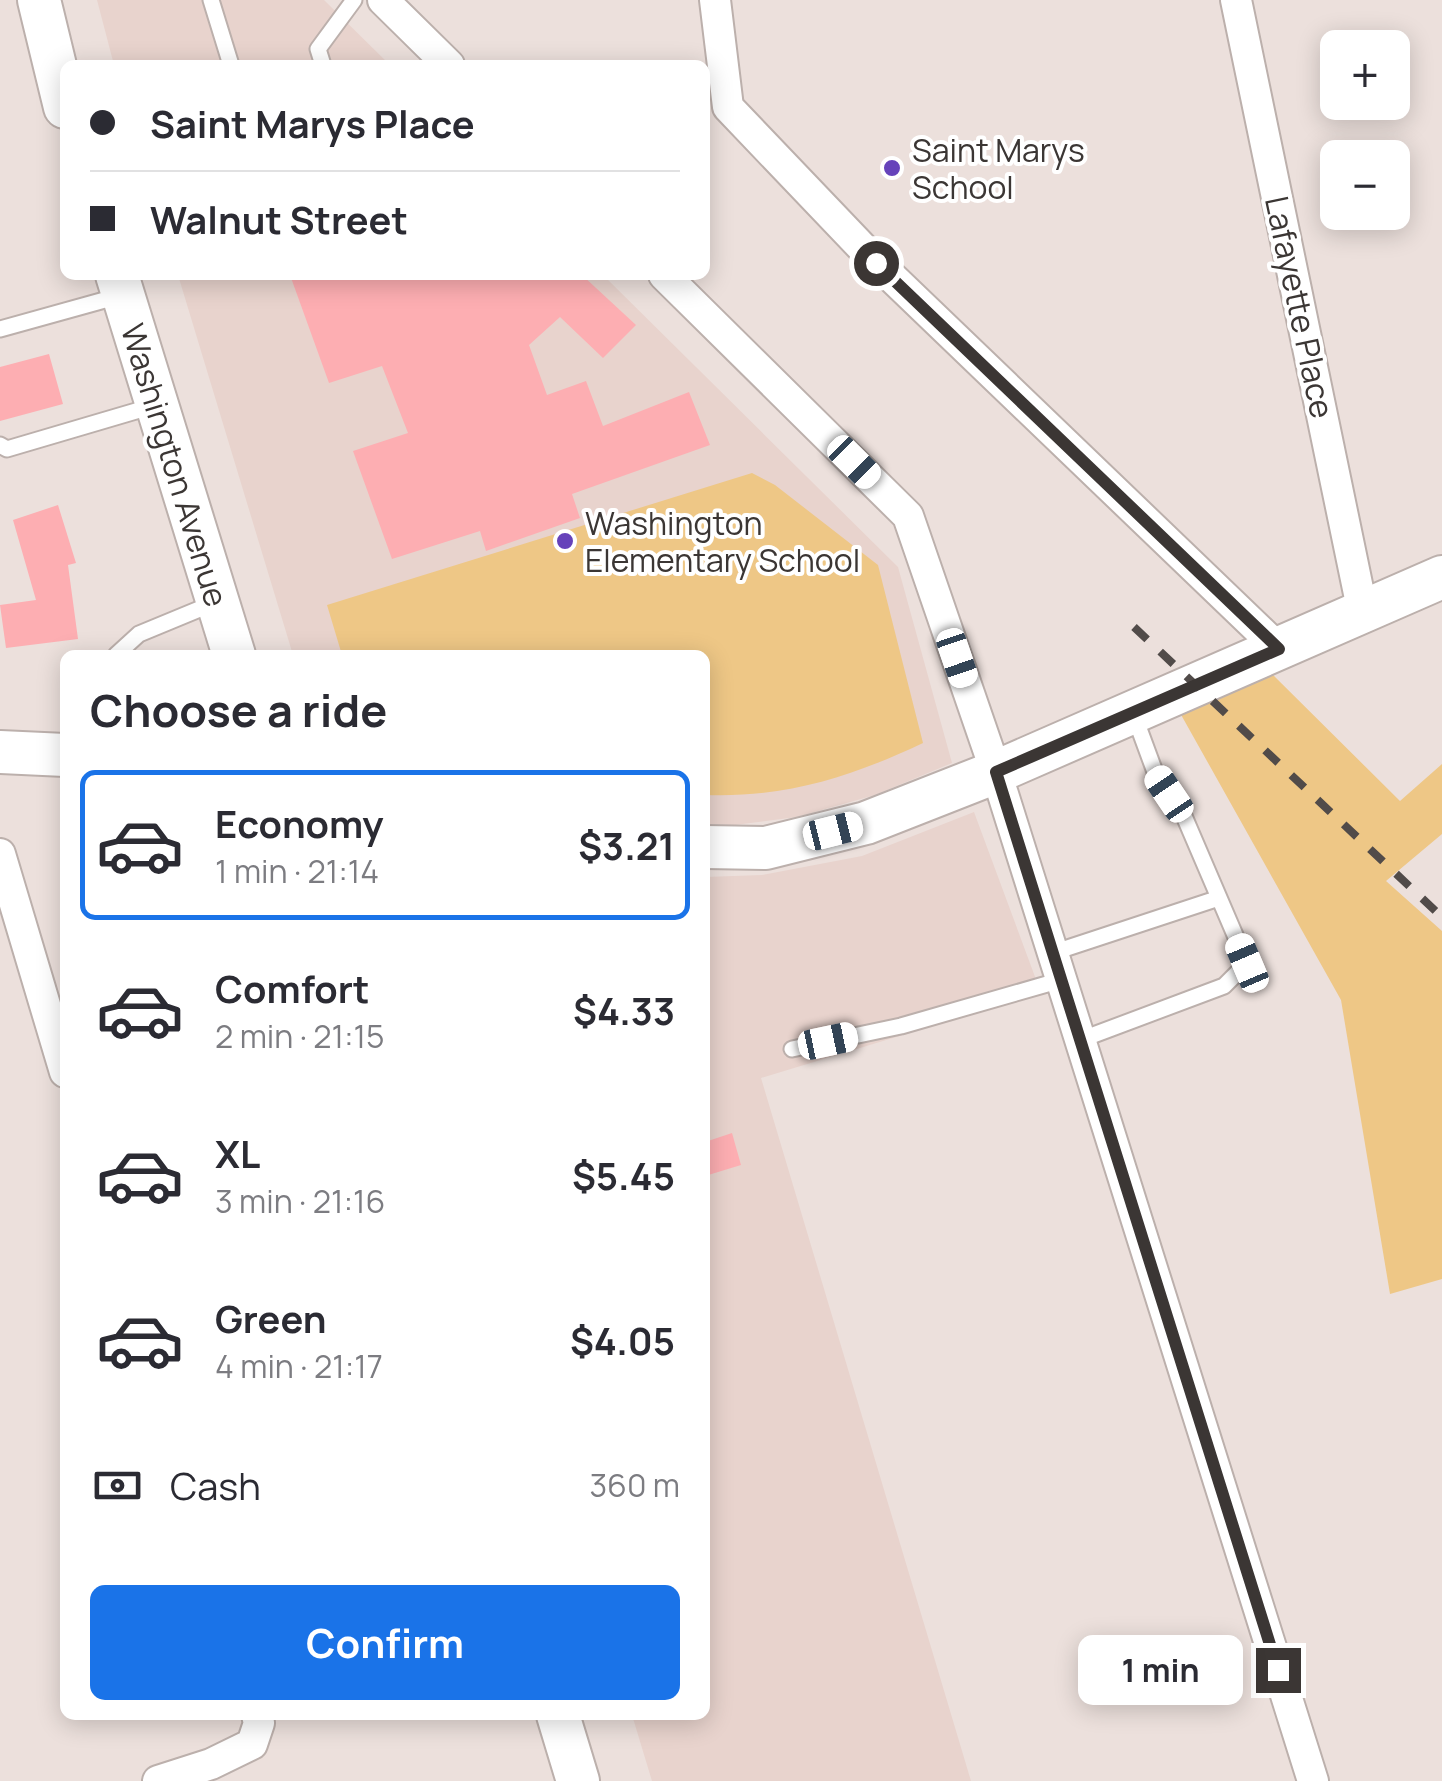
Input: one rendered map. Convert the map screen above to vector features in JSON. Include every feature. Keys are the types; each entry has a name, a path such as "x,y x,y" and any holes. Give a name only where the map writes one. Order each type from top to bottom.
{"street":[{"path":"39,0 60,86"},
{"path":"383,0 445,60"},
{"path":"715,0 728,107 876,263 1279,649"},
{"name":"Lafayette Place","path":"1236,0 1363,613"},
{"path":"669,280 908,516 996,772 1313,1781"},
{"name":"Washington Avenue","path":"120,285 232,650"},
{"path":"710,848 766,848 866,823 996,772 1442,577"},
{"path":"0,752 60,754"},
{"path":"0,854 60,1055"},
{"path":"560,1720 578,1781"},
{"path":"158,1781 210,1764 255,1730"}],"lane":[{"path":"211,0 229,60"},
{"path":"321,60 318,49 354,0"},
{"path":"0,330 120,285"},
{"path":"0,445 8,450 157,404"},
{"path":"121,650 139,634 218,602"},
{"path":"1080,1040 1234,979 1247,963 1184,816 1154,772 1133,712"},
{"path":"792,1049 901,1026 1057,967 1220,898"}],"shaded area":[{"path":"97,0 324,0 385,60 113,60"},
{"name":"Washington Elementary School","path":"180,280 608,280 898,567 952,763 875,795 797,817 710,824 710,650 291,650"},
{"path":"752,473 775,485 878,565 923,743 817,783 763,793 710,795 710,650 340,650 327,605"},
{"path":"1258,660 1400,801 1442,764 1442,834 1386,881 1442,931 1442,1279 1390,1294 1341,1000 1175,704"},
{"path":"974,812 1041,993 761,1078 971,1781 652,1781 634,1720 710,1720 710,877 762,875 862,856"}],"building":[{"name":"Washington Elementary School","path":"292,280 587,280 636,325 603,358 560,317 529,345 547,395 586,381 603,426 689,392 710,445 572,494 580,518 486,551 480,531 392,559 353,451 408,433 382,366 329,383"},
{"path":"49,354 63,404 0,421 0,367"},
{"path":"58,505 76,563 68,565 78,639 6,648 0,605 36,600 13,520"},
{"path":"732,1133 741,1165 710,1174 710,1140"}],"railway":[{"path":"1134,627 1442,917"}],"place":[{"name":"Saint Marys School","path":"892,168"},
{"name":"Washington Elementary School","path":"565,541"}],"route":[{"path":"876,263 1279,649 996,772 1278,1670"}]}
